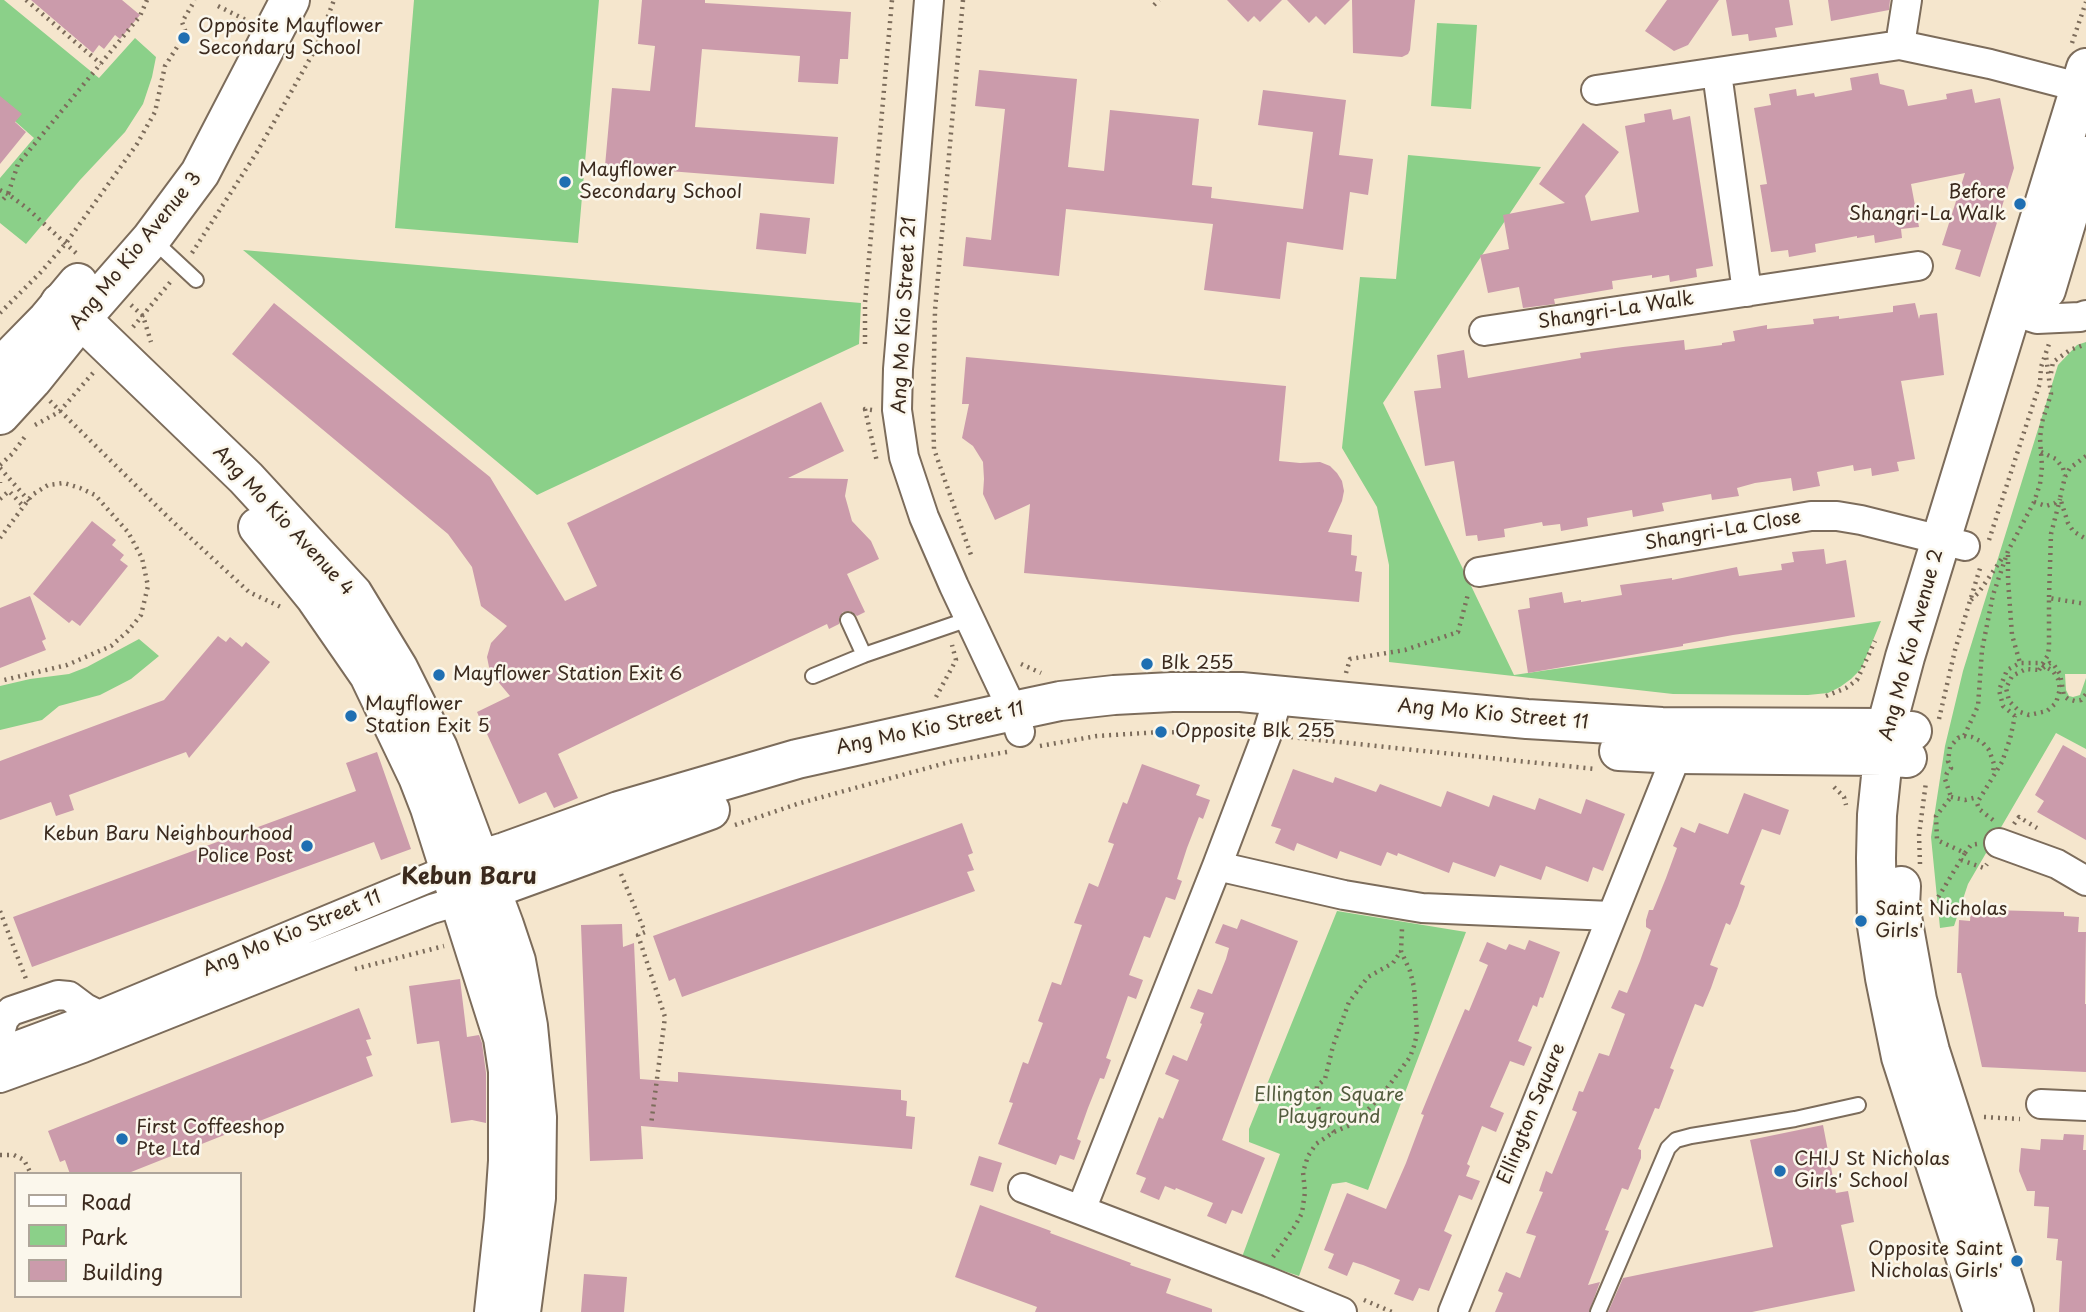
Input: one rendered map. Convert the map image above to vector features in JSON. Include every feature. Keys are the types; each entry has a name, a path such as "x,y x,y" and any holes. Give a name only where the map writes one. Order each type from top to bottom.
{"main road":[{"name":"Ang Mo Kio Avenue 3","path":"0,369 64,320 151,239 200,173 290,0"},
{"name":"Ang Mo Kio Avenue 3","path":"0,415 32,380 64,320 126,229 170,176 260,12"},
{"name":"Ang Mo Kio Avenue 2","path":"2048,324 2081,72"},
{"name":"Ang Mo Kio Avenue 2","path":"2014,1312 1930,1051 1917,1000 1900,906 1909,744 1905,657 1969,548 2048,324 2086,156"},
{"name":"Ang Mo Kio Avenue 4","path":"64,320 246,478 353,594 398,668 438,748 469,880 508,1071 507,1192 494,1312"},
{"name":"Ang Mo Kio Street 11","path":"469,880 616,843 792,782 936,748 1080,723 1157,716 1527,719 1679,741 1909,744"},
{"name":"Ang Mo Kio Avenue 2","path":"1909,744 1876,858 1877,926 1901,1057 1983,1312"},
{"name":"Ang Mo Kio Avenue 4","path":"469,880 516,961 528,1026 537,1117 536,1198 521,1312"}],"street":[{"name":"Ang Mo Kio Street 21","path":"929,0 898,369 897,410 904,457 958,623 1021,735"},
{"path":"1900,45 1907,0"},
{"path":"1596,90 1900,45 1990,64 2081,72"},
{"path":"1717,73 1747,292"},
{"name":"Shangri-La Walk","path":"1484,331 1918,266"},
{"name":"Shangri-La Close","path":"1479,572 1811,516 1861,520 1969,548"},
{"path":"1081,1210 1273,717"},
{"name":"Ellington Square","path":"1453,1312 1679,741"},
{"path":"1992,838 2057,864 2086,881"},
{"path":"1217,866 1345,895 1422,908 1611,916"},
{"name":"Ang Mo Kio Street 11","path":"0,1051 469,880"},
{"name":"Ang Mo Kio Street 11","path":"0,1078 93,1044 432,909 469,880"},
{"path":"0,1033 4,1019 11,1011 58,995 69,996 99,1015"},
{"path":"0,1041 0,1051"},
{"path":"2041,1104 2086,1105"},
{"path":"1023,1188 1342,1312"}],"lane":[{"path":"151,239 195,280"},
{"path":"848,620 864,654"},
{"path":"813,676 864,654 958,623"},
{"path":"1598,1312 1668,1148 1676,1140 1858,1105"}],"path":[{"path":"26,0 102,64"},
{"path":"0,204 8,194 18,164 140,16 147,0"},
{"path":"0,313 66,243 130,155 155,112 164,66 186,33 182,22 195,0"},
{"path":"143,316 181,268 257,152 316,48 334,0"},
{"path":"865,344 865,303 892,0"},
{"path":"963,0 935,310 933,409 934,449 975,565"},
{"path":"2081,72 2086,2"},
{"path":"218,6 260,12"},
{"path":"0,190 28,209 66,243"},
{"path":"1970,601 2008,551 2034,502 2040,484 2040,438 2051,394 2048,324"},
{"path":"1920,873 1919,835 1909,744 1955,650 1970,601 1969,548 2006,484 2040,383 2048,324"},
{"path":"2050,377 2053,362 2070,350 2086,344"},
{"path":"865,410 878,466"},
{"path":"29,500 0,466 34,425 59,412 250,592 285,608"},
{"path":"2041,452 2056,459 2063,468 2065,477"},
{"path":"2039,670 2048,655 2049,647 2051,534 2065,477 2070,468 2086,456"},
{"path":"0,538 32,495 48,485 64,483 95,495 128,532 142,558 148,586 141,615 111,646 68,665 0,681"},
{"path":"0,499 9,491 24,507"},
{"path":"2034,502 2046,506 2060,498"},
{"path":"2060,498 2073,531 2086,539"},
{"path":"2008,551 2007,580 2012,635 2020,663"},
{"path":"1964,736 1978,706 1987,622 2008,551"},
{"path":"1337,676 1345,678 1350,659 1405,650 1458,632 1470,587 1479,572"},
{"path":"2049,598 2086,604"},
{"path":"935,698 956,660 958,623"},
{"path":"1013,657 1023,666 1049,675"},
{"path":"1925,920 1971,845 1992,838 1991,817 1979,809 1978,803 1979,797 2002,762 2010,739 2015,716 2003,706 1999,690 2007,670 2020,663 2034,662 2049,668 2058,679 2060,689 2056,703 2047,711 2035,715 2020,712 2009,701 2006,688 2018,671 2039,670 2050,663 2060,674 2064,696 2075,701 2081,700 2086,694"},
{"path":"733,825 797,804 953,761 1021,735 1097,736 1161,732 1273,717 1600,769"},
{"path":"1951,797 1945,779 1951,768 1948,752 1953,742 1964,736 1982,742 1989,750 1994,764 1992,779"},
{"path":"1826,785 1836,787 1844,797 1847,810"},
{"path":"1951,797 1965,800 1979,797"},
{"path":"1951,797 1936,816 1937,840 1965,853"},
{"path":"618,866 645,932 638,935 665,1017 651,1125"},
{"path":"1269,1282 1275,1253 1296,1226 1302,1213 1305,1192 1303,1172 1308,1156 1316,1144 1354,1123 1382,1095 1415,1046 1417,1034 1414,987 1401,951 1403,922 1414,919 1403,905"},
{"path":"0,911 35,1003"},
{"path":"1334,1132 1319,1110 1317,1086 1325,1079 1333,1046 1349,1002 1368,977 1393,963 1401,951"},
{"path":"1979,1117 2026,1119 2042,1110 2041,1104"},
{"path":"0,1155 14,1155 24,1160 30,1172"}],"green space":[{"path":"0,0 4,0 99,78 135,38 156,57 143,104 125,132 26,244 0,223 0,178 34,138 0,108"},
{"path":"414,0 599,0 578,243 395,228"},
{"path":"1437,23 1477,25 1471,109 1431,106"},
{"path":"1408,155 1541,167 1383,403 1514,675 1881,621 1861,669 1851,679 1828,693 1808,695 1673,694 1389,662 1389,565 1377,507 1342,448 1360,277 1396,279"},
{"path":"243,250 861,303 859,344 537,495"},
{"path":"2086,342 2086,674 2065,674 2066,690 2069,696 2073,697 2080,695 2086,678 2086,749 2056,733 1968,884 1954,926 1940,928 1931,837 1945,746 1963,671 2058,365 2077,345"},
{"path":"139,639 159,656 131,679 100,695 59,706 42,720 0,730 0,686 69,674"},
{"name":"Ellington Square Playground","path":"1337,911 1466,932 1368,1190 1346,1182 1332,1184 1299,1276 1242,1257 1280,1154 1249,1142 1249,1129"}],"building":[{"path":"31,0 122,0 140,15 120,39 115,35 104,49 99,45 93,53"},
{"path":"642,0 705,0 705,3 851,12 848,59 840,59 838,84 798,82 800,56 702,49 695,127 838,137 834,184 605,166 612,88 650,91 655,46 638,44"},
{"path":"1227,0 1282,0 1260,22 1254,16 1248,22"},
{"path":"1287,0 1350,0 1325,25 1316,16 1309,23"},
{"path":"1352,0 1415,0 1408,54 1402,57 1353,53"},
{"path":"1667,0 1719,0 1688,45 1674,51 1645,31"},
{"path":"1726,0 1789,0 1793,25 1775,28 1777,37 1749,41 1748,34 1732,36"},
{"path":"1828,0 1890,0 1889,10 1831,21"},
{"path":"979,70 1077,79 1068,167 1104,171 1110,110 1199,119 1192,185 1212,187 1211,198 1303,209 1313,132 1258,125 1263,90 1346,100 1339,155 1373,159 1368,195 1350,192 1343,250 1287,242 1280,299 1204,290 1213,224 1066,209 1059,276 963,266 966,237 991,240 1005,109 975,106"},
{"path":"1878,73 1880,84 1904,90 1908,106 1947,99 1946,94 1972,89 1975,103 2000,98 2014,168 1980,277 1955,269 1961,250 1942,245 1965,173 1911,184 1919,227 1901,229 1902,238 1875,243 1874,235 1857,236 1815,244 1816,252 1789,257 1788,250 1771,252 1760,185 1767,184 1754,108 1771,105 1769,94 1796,89 1797,96 1814,93 1815,97 1852,90 1850,78"},
{"path":"0,96 22,114 15,122 26,132 0,164"},
{"path":"1671,109 1673,120 1690,116 1713,266 1696,269 1697,277 1670,282 1669,275 1652,278 1652,275 1612,281 1613,289 1554,299 1555,304 1523,308 1519,287 1488,293 1480,255 1509,249 1503,215 1565,203 1539,184 1583,123 1619,152 1585,196 1591,221 1639,212 1625,126 1645,122 1644,114"},
{"path":"760,213 810,218 806,254 756,249"},
{"path":"274,303 490,477 565,601 597,586 567,523 821,402 844,451 788,478 848,479 845,496 852,521 871,541 879,559 847,574 865,612 857,616 850,611 843,612 839,624 829,629 827,624 558,754 578,798 554,808 546,792 519,804 477,712 510,696 490,672 487,657 491,643 507,626 481,606 472,567 448,534 232,354"},
{"path":"1915,303 1919,319 1920,315 1937,313 1944,375 1901,381 1915,459 1897,462 1899,471 1872,476 1871,468 1854,471 1853,465 1817,472 1820,486 1793,491 1791,478 1755,483 1737,488 1739,496 1712,500 1711,494 1662,503 1664,511 1633,517 1632,510 1587,518 1588,526 1561,531 1560,524 1543,526 1542,522 1504,529 1505,537 1478,541 1477,535 1466,536 1454,461 1425,466 1414,391 1441,388 1437,355 1464,350 1468,378 1581,358 1580,353 1623,347 1684,340 1685,350 1722,345 1735,341 1733,331 1767,325 1767,329 1814,324 1813,319 1839,316 1839,319 1893,312 1893,306"},
{"path":"966,357 1286,386 1279,461 1320,462 1330,466 1342,481 1342,501 1328,532 1352,535 1351,555 1357,556 1355,571 1362,572 1359,602 1024,573 1030,504 995,520 983,494 983,462 973,446 962,438 969,404 962,404"},
{"path":"92,521 116,540 112,545 124,555 120,560 128,566 80,626 72,620 69,623 33,594"},
{"path":"1824,549 1826,564 1846,560 1855,617 1733,635 1528,673 1518,610 1530,608 1529,598 1562,592 1564,603 1581,602 1622,595 1620,585 1672,580 1737,567 1739,576 1782,570 1781,564 1794,562 1792,552"},
{"path":"30,596 46,639 42,641 46,650 0,668 0,608"},
{"path":"218,636 226,642 230,637 242,647 246,642 270,662 189,758 186,752 69,795 74,810 56,816 51,802 0,820 0,761 164,700"},
{"path":"2063,745 2086,758 2086,840 2037,812 2044,801 2035,795"},
{"path":"377,752 411,849 381,860 374,842 32,967 13,917 356,791 346,763"},
{"path":"1142,764 1200,785 1196,795 1210,800 1203,819 1199,817 1187,848 1177,879 1182,881 1175,900 1166,897 1150,938 1144,936 1129,975 1143,980 1136,999 1128,996 1106,1058 1111,1060 1104,1079 1100,1078 1088,1108 1077,1139 1081,1141 1074,1160 1060,1155 1056,1165 998,1144 1013,1103 1009,1102 1023,1062 1028,1064 1043,1023 1038,1021 1052,982 1061,985 1082,925 1074,923 1089,883 1098,887 1114,844 1108,842 1123,802 1127,804"},
{"path":"1293,769 1333,783 1335,777 1376,792 1380,784 1441,807 1447,791 1489,807 1493,795 1535,810 1539,798 1581,814 1586,799 1625,814 1603,871 1593,867 1588,882 1546,866 1541,880 1500,865 1495,877 1453,862 1449,873 1398,853 1397,856 1387,852 1381,866 1340,851 1337,859 1297,843 1294,851 1275,843 1281,829 1271,826"},
{"path":"1744,793 1789,810 1780,835 1762,829 1740,884 1745,886 1738,906 1730,925 1726,923 1710,965 1718,968 1711,988 1703,1007 1695,1004 1670,1068 1674,1070 1659,1109 1655,1108 1638,1149 1641,1150 1641,1158 1628,1190 1622,1188 1605,1230 1609,1231 1588,1285 1600,1282 1589,1312 1495,1312 1503,1293 1498,1291 1506,1272 1520,1278 1536,1236 1526,1233 1543,1192 1539,1191 1546,1171 1552,1174 1577,1112 1572,1110 1579,1091 1583,1092 1599,1053 1609,1056 1625,1014 1611,1008 1619,990 1627,993 1640,961 1651,930 1646,927 1649,910 1653,910 1666,878 1677,848 1673,846 1681,827 1695,833 1699,823 1728,834"},
{"path":"962,823 973,853 968,855 974,870 967,872 975,891 682,997 675,978 669,981 653,936"},
{"path":"1971,906 1991,907 1991,910 2064,912 2064,916 2079,917 2078,932 2086,932 2086,1072 1982,1067 1961,973 1957,973 1959,920 1970,921"},
{"path":"1241,919 1298,941 1222,1140 1265,1158 1242,1214 1232,1210 1226,1224 1207,1216 1213,1203 1176,1188 1175,1190 1165,1186 1159,1200 1140,1192 1146,1178 1136,1174 1159,1117 1163,1119 1179,1080 1165,1074 1173,1055 1187,1061 1202,1024 1200,1023 1204,1013 1190,1008 1198,989 1212,994 1226,959 1229,948 1215,943 1223,924 1237,929"},
{"path":"622,924 623,947 634,943 640,1079 678,1082 678,1072 901,1090 901,1100 907,1101 906,1116 915,1117 912,1149 641,1126 643,1159 590,1161 581,925"},
{"path":"1529,940 1560,952 1543,998 1540,997 1537,1007 1533,1005 1518,1041 1532,1047 1524,1066 1510,1061 1490,1107 1504,1113 1496,1132 1482,1126 1467,1164 1470,1166 1466,1176 1480,1181 1472,1200 1459,1195 1444,1231 1452,1235 1429,1291 1419,1288 1413,1301 1394,1294 1400,1280 1363,1265 1353,1262 1347,1276 1328,1268 1334,1254 1324,1250 1347,1193 1386,1209 1406,1163 1424,1115 1421,1114 1437,1075 1465,1009 1469,1011 1488,965 1479,961 1487,942 1506,950 1509,944 1525,950"},
{"path":"460,979 467,1037 479,1035 482,1043 486,1073 486,1123 472,1120 451,1123 439,1041 417,1044 409,986"},
{"path":"359,1008 371,1039 366,1040 372,1055 366,1057 373,1076 131,1172 69,1172 65,1160 60,1162 48,1131"},
{"path":"1823,1125 1836,1193 1848,1191 1854,1222 1841,1225 1855,1291 1752,1312 1608,1312 1623,1278 1773,1247 1750,1140"},
{"path":"2064,1134 2084,1135 2083,1150 2086,1150 2086,1312 2059,1312 2062,1261 2056,1260 2058,1239 2047,1238 2049,1207 2034,1206 2035,1191 2027,1191 2019,1171 2021,1148 2040,1150 2041,1139 2063,1140"},
{"path":"979,1156 1002,1163 993,1192 970,1185"},
{"path":"980,1205 1171,1279 1166,1293 1212,1309 1212,1312 1035,1312 1037,1307 955,1277"},
{"path":"584,1274 627,1277 624,1312 581,1312"}],"place":[{"name":"Opposite Mayflower Secondary School","path":"184,38"},
{"name":"Mayflower Secondary School","path":"565,182"},
{"name":"Before Shangri-La Walk","path":"2020,204"},
{"name":"Blk 255","path":"1147,664"},
{"name":"Mayflower Station Exit 6","path":"439,675"},
{"name":"Mayflower Station Exit 5","path":"351,716"},
{"name":"Opposite Blk 255","path":"1161,732"},
{"name":"Kebun Baru Neighbourhood Police Post","path":"307,846"},
{"name":"Saint Nicholas Girls'","path":"1861,921"},
{"name":"First Coffeeshop Pte Ltd","path":"122,1139"},
{"name":"CHIJ St Nicholas Girls' School","path":"1780,1171"},
{"name":"Opposite Saint Nicholas Girls'","path":"2017,1261"}],"district":[{"name":"Kebun Baru","path":"469,878"}]}
